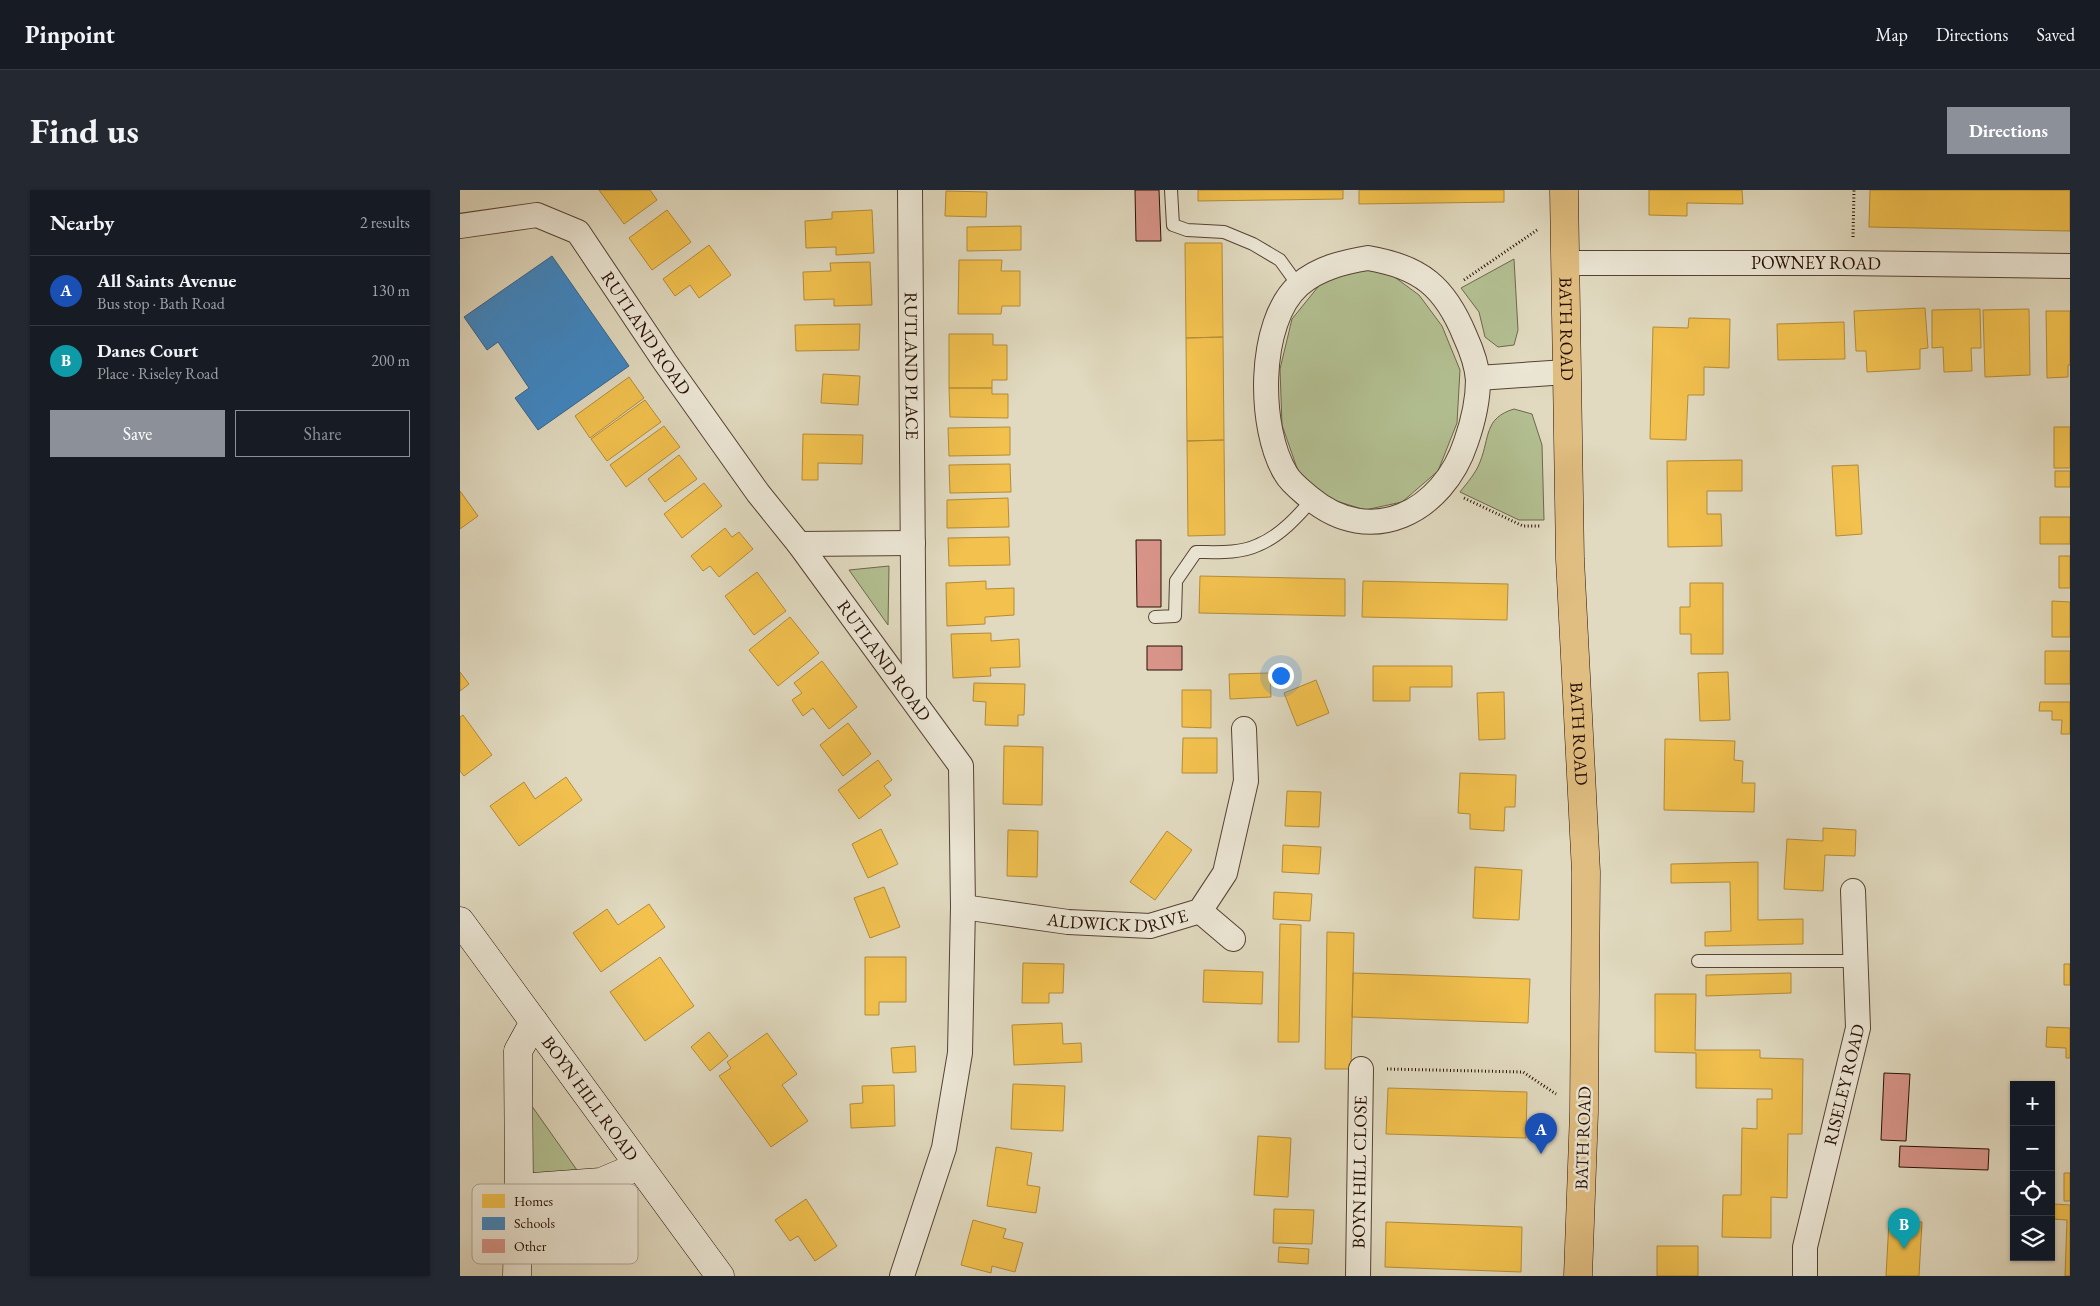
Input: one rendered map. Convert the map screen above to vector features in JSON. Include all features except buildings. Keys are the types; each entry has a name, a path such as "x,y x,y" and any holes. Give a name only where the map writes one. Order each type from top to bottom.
{"main road":[{"name":"BATH ROAD","path":"1563,202 1569,526 1586,872 1584,1112 1578,1276"}],"street":[{"name":"RUTLAND PLACE","path":"910,190 914,700"},
{"name":"RUTLAND ROAD","path":"460,226 537,215 578,232 665,362 758,493 799,544 961,766 963,907 960,1053 944,1148 902,1276"},
{"path":"1368,258 1394,262 1424,277 1442,294 1458,320 1469,346 1478,378 1475,415 1458,460 1441,487 1423,506 1401,517 1378,523 1353,521 1322,508 1286,474 1266,416 1266,381 1270,346 1279,313 1298,285 1324,269 1345,262 1368,258"},
{"name":"POWNEY ROAD","path":"1564,263 2070,266"},
{"path":"1478,378 1566,372"},
{"path":"799,544 913,542"},
{"name":"ALDWICK DRIVE","path":"963,907 1068,922 1150,926 1200,911 1225,873 1246,781 1244,729"},
{"name":"RISELEY ROAD","path":"1805,1276 1805,1247 1858,1028 1853,891"},
{"path":"1200,911 1232,939"},
{"name":"BOYN HILL ROAD","path":"460,921 720,1276"},
{"path":"519,1184 518,1051 534,1022"},
{"name":"BOYN HILL CLOSE","path":"1358,1276 1361,1069"},
{"path":"574,1184 601,1182 639,1166"}],"lane":[{"path":"1171,190 1173,224 1187,230 1224,232 1253,244 1280,260 1298,285"},
{"path":"1155,617 1175,616 1176,581 1196,552 1229,552 1258,545 1290,524 1312,500"},
{"path":"1698,961 1856,961"}],"path":[{"path":"1853,264 1854,190"},
{"path":"1442,294 1563,202"},
{"path":"1441,487 1524,526 1569,526"},
{"path":"1361,1069 1523,1072 1584,1112"}],"green space":[{"path":"1514,259 1518,330 1514,345 1498,347 1485,337 1479,312 1461,288"},
{"path":"1352,268 1389,273 1419,295 1442,326 1460,370 1457,423 1438,471 1402,502 1365,510 1330,499 1299,474 1282,425 1280,369 1292,319 1322,282"},
{"path":"1514,409 1532,414 1542,445 1544,520 1519,520 1460,492 1478,466 1493,423 1504,413"},
{"path":"889,566 888,625 849,570"},
{"path":"529,1102 584,1180 532,1184"}],"place":[{"name":"All Saints Avenue","path":"1541,1154"},
{"name":"Danes Court","path":"1904,1249"}]}
